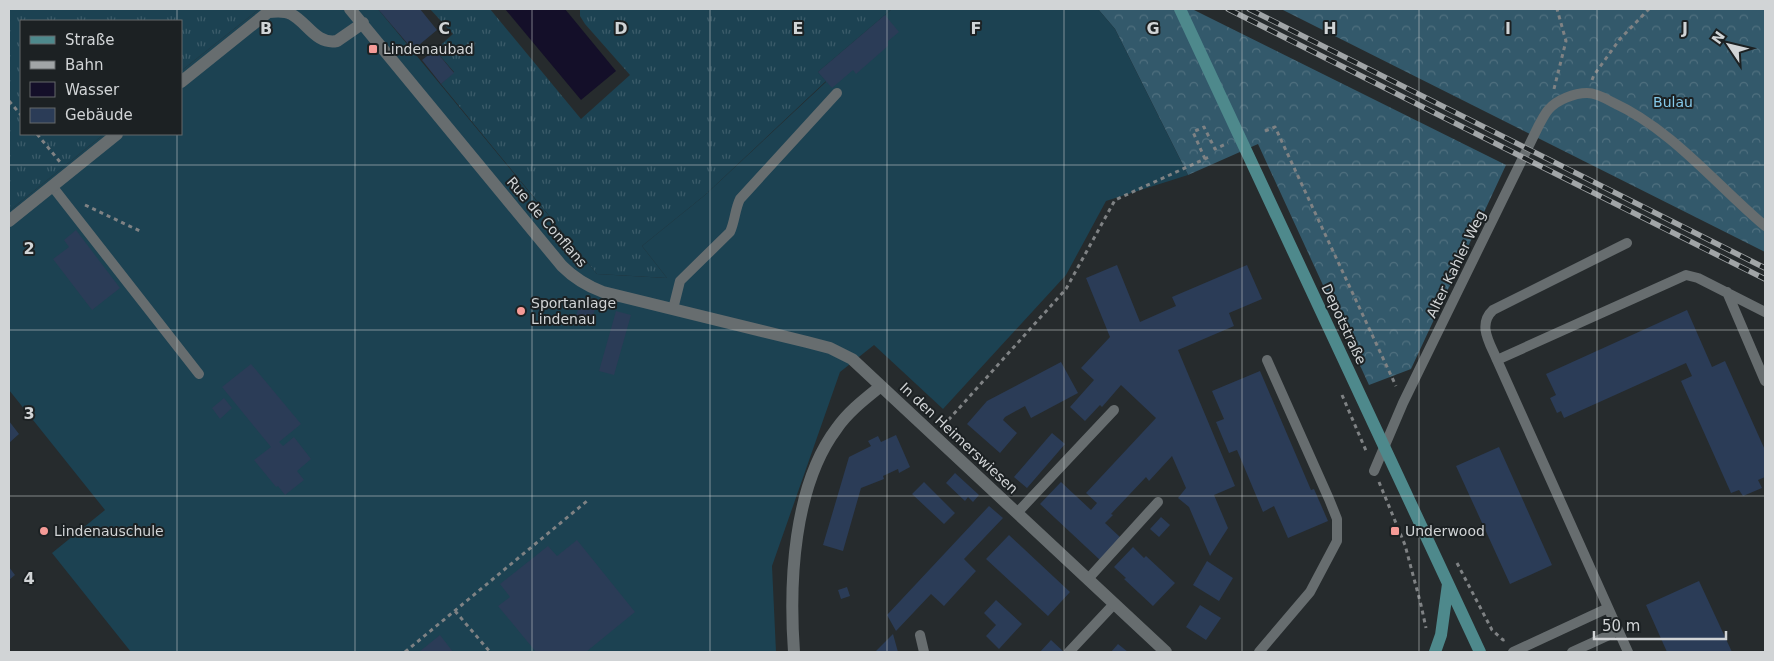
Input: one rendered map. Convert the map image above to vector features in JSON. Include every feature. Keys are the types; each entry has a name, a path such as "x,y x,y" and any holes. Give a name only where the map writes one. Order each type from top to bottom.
{"main road":[{"name":"Depotstraße","path":"1180,9 1480,652"},
{"path":"1435,652 1441,636 1448,584"}],"street":[{"name":"Rue de Conflans","path":"350,9 562,266 574,278 603,292 830,348 852,359 881,386"},
{"path":"182,81 270,11 292,14 320,38 333,42 363,24"},
{"path":"9,221 116,135"},
{"name":"In den Heimerswiesen","path":"794,652 791,593 794,557 806,496 817,465 836,429 858,405 881,386 1166,652"}],"lane":[{"path":"673,309 680,281 730,232 734,224 740,199 837,93"},
{"path":"1549,108 1564,98 1587,93 1624,107 1658,129 1689,155 1765,226"},
{"name":"Alter Kahler Weg","path":"1374,471 1403,403 1510,183 1549,108"},
{"path":"52,186 199,374"},
{"path":"1627,243 1493,310 1485,322 1484,331 1628,652"},
{"path":"1497,360 1686,275 1698,278 1765,312"},
{"path":"1727,292 1765,381"},
{"path":"1260,652 1310,592 1337,541 1337,519 1332,506 1267,360"},
{"path":"1017,513 1114,410"},
{"path":"1088,580 1158,502"},
{"path":"1069,652 1114,604"},
{"path":"1513,652 1608,608"},
{"path":"1572,652 1618,631"},
{"path":"920,635 924,652"}],"path":[{"path":"1549,108 1566,41 1557,9"},
{"path":"1587,93 1594,75 1620,39 1648,9"},
{"path":"9,100 20,114"},
{"path":"934,436 1066,289 1115,200 1207,158 1193,132 1204,127 1215,149 1228,143"},
{"path":"1265,131 1275,127 1403,403"},
{"path":"38,135 68,173"},
{"path":"83,204 142,232"},
{"path":"1374,471 1406,545 1426,632"},
{"path":"405,652 587,501"},
{"path":"1453,554 1492,630 1503,640 1510,639"},
{"path":"455,611 490,652"}],"green space":[{"path":"9,9 259,9 182,70 182,20 20,20 20,135 103,135 9,211"},
{"name":"Sportanlage Lindenau","path":"259,9 378,9 597,274 667,278 642,246 705,195 826,82 818,72 892,9 1098,9 1115,29 1188,175 1106,201 1066,275 943,409 874,345 840,372 772,566 776,652 131,652 52,553 105,510 9,390 9,211 103,135 182,135 182,70"},
{"path":"430,9 490,9 581,119 630,75 585,24 580,16 580,9 892,9 818,72 826,81 705,195 642,246 667,278 597,274 441,84 454,72 435,50 453,34"},
{"path":"1098,9 1192,9 1506,165 1411,369 1369,385 1258,144 1188,175 1115,29"},
{"name":"Bulau","path":"1281,9 1765,9 1765,252"}],"water":[{"path":"505,9 565,9 616,71 581,100"}],"building":[{"path":"378,9 420,9 437,30 413,50"},
{"path":"885,15 899,32 888,41 888,46 856,74 853,70 832,88 818,72"},
{"path":"435,50 454,73 441,84 422,60"},
{"path":"76,230 120,288 92,310 53,259 69,247 64,240"},
{"path":"1117,265 1140,322 1176,306 1172,297 1247,265 1262,299 1229,313 1234,326 1178,350 1235,486 1214,495 1228,528 1210,556 1189,507 1178,498 1186,488 1172,456 1149,481 1146,477 1111,514 1113,515 1105,523 1121,538 1100,560 1040,504 1061,482 1091,510 1097,503 1086,493 1156,418 1121,385 1102,407 1100,405 1085,421 1070,407 1094,380 1081,368 1110,337 1086,278"},
{"path":"581,300 596,305 592,320 576,316"},
{"path":"1687,310 1712,367 1725,361 1765,450 1765,477 1758,480 1762,488 1743,496 1739,490 1731,493 1681,381 1692,376 1686,363 1564,418 1561,411 1557,413 1550,398 1556,395 1546,374"},
{"path":"616,311 631,315 614,375 599,371"},
{"path":"1061,362 1078,393 1031,418 1025,406 1005,417 1003,420 1017,433 1000,453 967,424 987,401"},
{"path":"251,364 301,424 279,442 283,446 294,437 311,459 297,471 304,480 285,495 254,460 271,447 222,387"},
{"path":"1260,371 1311,490 1314,489 1328,521 1288,538 1274,506 1263,512 1237,450 1229,453 1216,422 1224,419 1212,391"},
{"path":"224,398 232,408 220,419 212,408"},
{"path":"9,421 19,434 9,443"},
{"path":"1052,433 1065,444 1027,488 1014,477"},
{"path":"896,435 910,467 899,473 898,469 883,476 884,479 861,488 843,551 823,545 849,457 871,446 868,441 878,436 881,442"},
{"path":"1499,447 1552,565 1510,584 1456,466"},
{"path":"955,473 979,495 973,502 968,497 965,501 946,483"},
{"path":"924,482 955,513 944,524 912,494"},
{"path":"989,506 1003,518 964,559 976,571 944,606 931,594 896,631 887,615"},
{"path":"1161,517 1170,525 1159,537 1150,529"},
{"path":"1009,535 1070,592 1048,616 986,559"},
{"path":"577,540 635,612 586,652 536,652 498,606 510,597 500,584 548,546 557,556"},
{"path":"1133,547 1144,558 1146,556 1175,583 1153,606 1114,567"},
{"path":"1207,561 1233,578 1219,601 1193,585"},
{"path":"9,567 15,575 9,580"},
{"path":"1699,581 1732,652 1667,652 1646,605"},
{"path":"847,587 850,596 841,599 838,590"},
{"path":"996,600 1022,624 999,649 986,636 996,625 984,613"},
{"path":"1200,605 1221,618 1206,640 1186,627"},
{"path":"893,634 898,652 875,652"},
{"path":"440,635 453,652 419,652"},
{"path":"1051,640 1064,652 1040,652"},
{"path":"1118,644 1128,652 1111,652"}],"railway":[{"path":"1228,9 1765,279"},
{"path":"1249,9 1765,268"}],"place":[{"name":"Lindenaubad","path":"373,49"},
{"name":"Sportanlage Lindenau","path":"521,311"},
{"name":"Lindenauschule","path":"44,531"},
{"name":"Underwood","path":"1395,531"}]}
